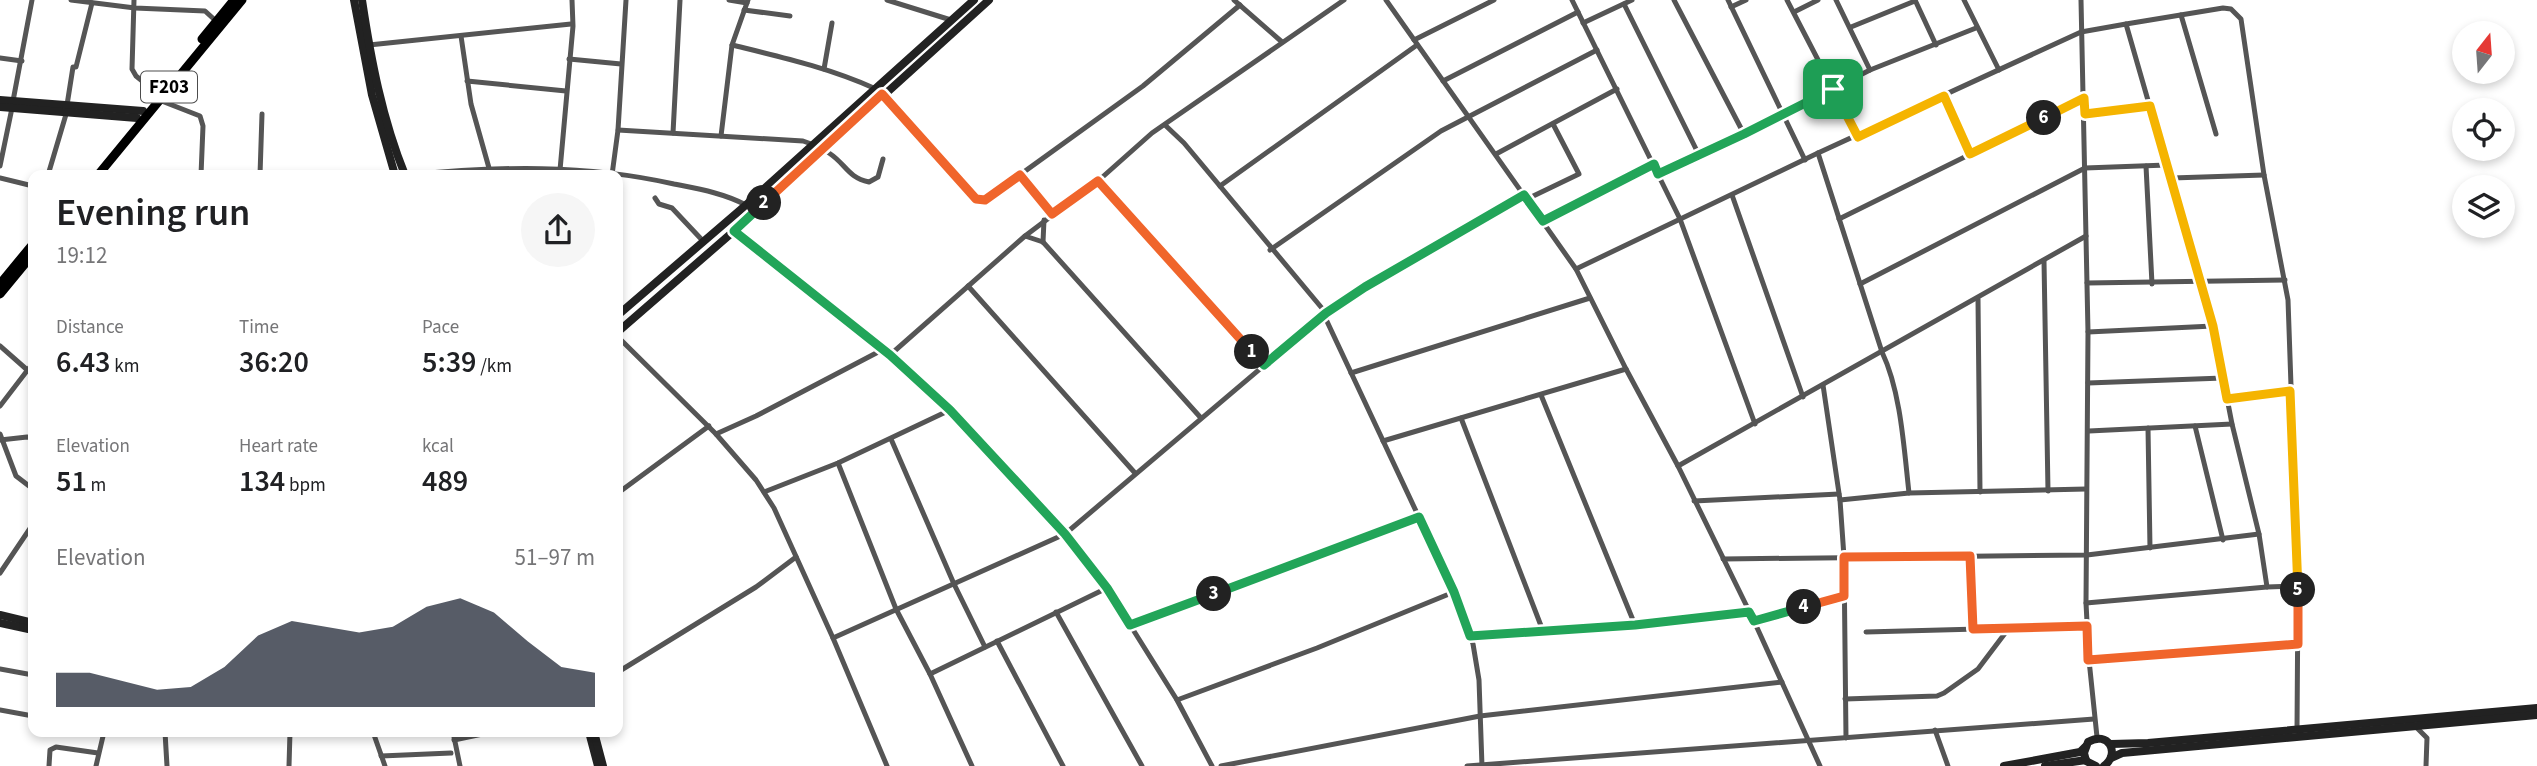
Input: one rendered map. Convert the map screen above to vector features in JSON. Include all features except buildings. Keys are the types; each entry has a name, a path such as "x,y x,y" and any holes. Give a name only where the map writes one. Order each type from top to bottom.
{"main road":[{"name":"F203","path":"102,170 234,0"},
{"name":"F203","path":"95,170 242,0"},
{"path":"354,0 372,95 394,170"},
{"path":"362,0 387,127 404,170"},
{"path":"623,331 822,149 974,0"},
{"path":"623,311 813,144 989,0"},
{"path":"0,100 13,105"},
{"path":"0,107 13,105 67,108 140,115"},
{"path":"2,278 28,249"},
{"path":"0,294 28,263"},
{"path":"1,620 28,623"},
{"path":"1,620 28,628"},
{"path":"2111,744 2537,708"},
{"path":"2109,762 2122,753 2537,715"},
{"path":"590,737 598,766"},
{"path":"595,737 598,766"},
{"path":"2004,766 2080,751 2097,737 2111,744 2113,751 2109,762"},
{"path":"2085,747 2086,760"},
{"path":"2045,766 2086,760 2096,766"}],"street":[{"path":"0,166 32,0"},
{"path":"71,0 135,8 205,11 216,22"},
{"path":"134,0 132,69 158,97 200,116 203,126 201,170"},
{"path":"465,170 560,170 572,0"},
{"path":"613,170 618,130 626,0"},
{"path":"673,133 680,0"},
{"path":"721,136 732,45 748,1 729,0"},
{"path":"887,0 951,20"},
{"path":"1234,0 1282,42"},
{"path":"890,355 1025,236 1098,181 1152,133 1344,0"},
{"path":"1386,0 1576,269 1678,466 1754,621 1820,766"},
{"path":"1220,186 1416,43 1494,0"},
{"path":"1572,0 1680,219 1755,424"},
{"path":"1583,23 1632,0"},
{"path":"1674,0 1744,134"},
{"path":"1728,0 1805,159"},
{"path":"1731,7 1746,0"},
{"path":"1787,0 1858,137"},
{"path":"1794,12 1818,0"},
{"path":"1836,0 1870,71"},
{"path":"1851,27 1915,0 1936,45"},
{"path":"1964,0 1998,70"},
{"path":"2081,0 2089,431 2085,489 2086,603 2088,660 2097,737"},
{"path":"49,170 67,108 73,67 76,67 92,3"},
{"path":"1624,4 1699,155"},
{"path":"732,45 824,69 879,92 976,199 985,200 1143,86 1240,5"},
{"path":"1576,269 1805,159 1858,137 2081,32 2223,8 2237,13 2241,19 2264,175 2288,300 2298,586 2297,730"},
{"path":"744,10 790,16"},
{"path":"1443,82 1578,12"},
{"path":"2181,15 2216,134"},
{"path":"824,69 832,23"},
{"path":"369,45 571,24"},
{"path":"2126,24 2213,326 2232,424 2259,534 2267,587"},
{"path":"1658,174 1870,71 1976,28"},
{"path":"461,36 475,123 489,168"},
{"path":"1270,250 1441,131 1597,50"},
{"path":"0,58 22,61"},
{"path":"569,59 621,64"},
{"path":"467,81 566,91"},
{"path":"1496,155 1617,89"},
{"path":"1944,96 1970,154"},
{"path":"1839,219 2084,98"},
{"path":"2085,114 2150,106"},
{"path":"260,170 262,114"},
{"path":"833,638 1065,534 1325,314 1365,287 1525,197 1580,173 1553,124"},
{"path":"1165,125 1220,186 1325,314 1454,592 1470,636 1479,680 1482,765"},
{"path":"618,130 803,141 831,153 848,173 858,180 869,182 878,177 883,159"},
{"path":"1818,153 1891,378 1909,493"},
{"path":"1543,221 1654,164"},
{"path":"1860,284 2085,168 2167,165"},
{"path":"2146,166 2152,284"},
{"path":"623,174 726,195 746,205"},
{"path":"1020,175 1052,214"},
{"path":"2172,178 2264,175"},
{"path":"0,178 28,185"},
{"path":"1098,181 1264,365"},
{"path":"1732,195 1803,397"},
{"path":"655,198 659,204 672,208 703,242"},
{"path":"1043,242 1044,220"},
{"path":"734,231 890,355 950,410 1065,534 1107,588 1177,700 1212,766"},
{"path":"1025,236 1043,242 1201,418"},
{"path":"1678,466 2086,236"},
{"path":"2044,261 2048,491"},
{"path":"2087,283 2285,281"},
{"path":"968,286 1135,473"},
{"path":"1351,373 1590,298"},
{"path":"1978,299 1980,492"},
{"path":"2088,332 2213,326"},
{"path":"623,342 709,426 764,492 833,638 887,766"},
{"path":"0,346 26,370 0,406"},
{"path":"716,434 882,350"},
{"path":"1383,441 1626,369"},
{"path":"2088,383 2223,378"},
{"path":"1823,385 1839,497 1844,557 1846,738"},
{"path":"2227,399 2290,391"},
{"path":"1541,394 1635,625"},
{"path":"764,492 838,463 950,410"},
{"path":"1461,418 1543,631"},
{"path":"2089,431 2232,424"},
{"path":"623,489 709,426"},
{"path":"2194,426 2223,540"},
{"path":"2148,428 2150,548"},
{"path":"0,434 0,440 16,476 28,485"},
{"path":"0,440 28,437"},
{"path":"891,439 954,584 985,647"},
{"path":"838,463 897,609 972,766"},
{"path":"1695,501 2085,489"},
{"path":"1130,625 1419,517"},
{"path":"0,573 28,531"},
{"path":"1723,559 2087,555 2259,534"},
{"path":"1970,556 1973,629"},
{"path":"623,669 756,587 796,557"},
{"path":"2086,603 2298,586"},
{"path":"930,674 1107,588"},
{"path":"1177,700 1317,648 1454,592"},
{"path":"1754,621 1844,596"},
{"path":"1056,612 1142,766"},
{"path":"1470,636 1635,625 1749,612"},
{"path":"0,634 1,620"},
{"path":"1866,632 2087,626"},
{"path":"1845,699 1944,693 1978,669 2009,628"},
{"path":"997,641 1063,766"},
{"path":"2088,660 2298,644"},
{"path":"0,668 28,674"},
{"path":"1221,766 1480,716 1782,681"},
{"path":"0,710 28,715"},
{"path":"1467,766 2094,719"},
{"path":"2415,726 2427,738 2426,766"},
{"path":"1935,730 1948,766"},
{"path":"96,766 103,737"},
{"path":"165,737 167,766"},
{"path":"289,766 290,737"},
{"path":"375,737 385,766"},
{"path":"454,737 460,766"},
{"path":"454,740 468,737"},
{"path":"49,766 50,750 56,747 98,753"},
{"path":"381,756 451,752"}],"route":[{"path":"1833,89 1858,137 1944,96 1970,154 2084,98 2085,114 2150,106 2213,326 2227,399 2290,391 2298,644 2088,660 2087,626 1973,629 1970,556 1844,557 1844,596 1754,621 1749,612 1635,625 1470,636 1454,592 1419,517 1130,625 1107,588 1065,534 950,410 890,355 734,231 882,94 976,199 985,200 1020,175 1052,214 1098,181 1264,365 1326,313 1365,287 1524,195 1543,221 1654,164 1658,174 1833,89"}]}
